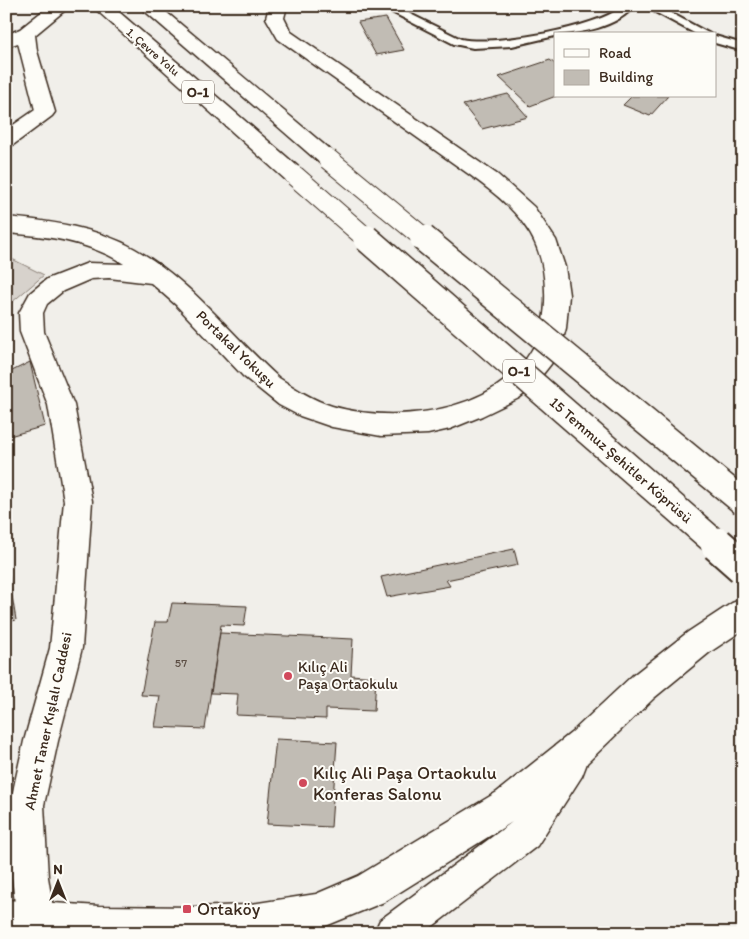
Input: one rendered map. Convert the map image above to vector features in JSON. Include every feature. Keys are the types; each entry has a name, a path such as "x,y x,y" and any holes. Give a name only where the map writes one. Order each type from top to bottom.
{"main road":[{"path":"6,42 26,33 61,6"},
{"name":"1. Çevre Yolu","path":"101,6 295,176"},
{"name":"O-1","path":"148,6 328,160 743,502"},
{"name":"Portakal Yokuşu","path":"6,225 34,227 87,238 127,255 159,277 198,311 271,386 313,411 349,422 398,427 450,418 511,391 534,369 550,346 558,310 557,282 551,254 534,222 502,189 284,35 276,18 278,6"},
{"path":"6,140 45,112 28,51 26,33"},
{"name":"15 Temmuz Şehitler Köprüsü","path":"295,176 743,567"},
{"name":"Ahmet Taner Kışlalı Caddesi","path":"26,924 30,877 28,805 41,741 66,648 78,501 61,405 32,332 31,313 38,299 55,285 88,271 109,270 159,277"},
{"path":"26,924 135,926 246,924 316,912 371,889 500,810 583,745 643,686 699,642 743,613"},
{"path":"392,933 525,834 583,745"}],"lane":[{"path":"385,6 458,42 473,45 512,43 554,33"},
{"path":"560,32 604,22 619,15 629,6"},
{"path":"649,6 701,32"},
{"path":"716,39 743,48"}],"shaded area":[{"path":"6,256 44,275 11,303 6,301"}],"building":[{"path":"386,18 404,50 376,55 358,22"},
{"path":"550,60 554,63 554,97 530,106 499,77"},
{"path":"508,94 528,117 482,129 463,105"},
{"path":"630,98 666,98 650,116 623,105"},
{"path":"30,362 45,426 6,437 6,367 8,373"},
{"path":"514,549 518,565 446,580 450,586 387,597 381,577"},
{"path":"6,559 16,620 6,623"},
{"path":"172,603 247,606 244,626 221,625 205,729 155,727 160,696 141,695 155,622 168,622"},
{"name":"Kılıç Ali Paşa Ortaokulu","path":"220,633 353,639 351,675 376,677 374,711 326,709 326,719 236,715 238,694 211,693"},
{"name":"Kılıç Ali Paşa Ortaokulu Konferas Salonu","path":"276,739 337,742 331,827 267,824"}],"place":[{"name":"Kılıç Ali Paşa Ortaokulu","path":"288,676"},
{"name":"Kılıç Ali Paşa Ortaokulu Konferas Salonu","path":"303,783"},
{"name":"Ortaköy","path":"187,909"}]}
